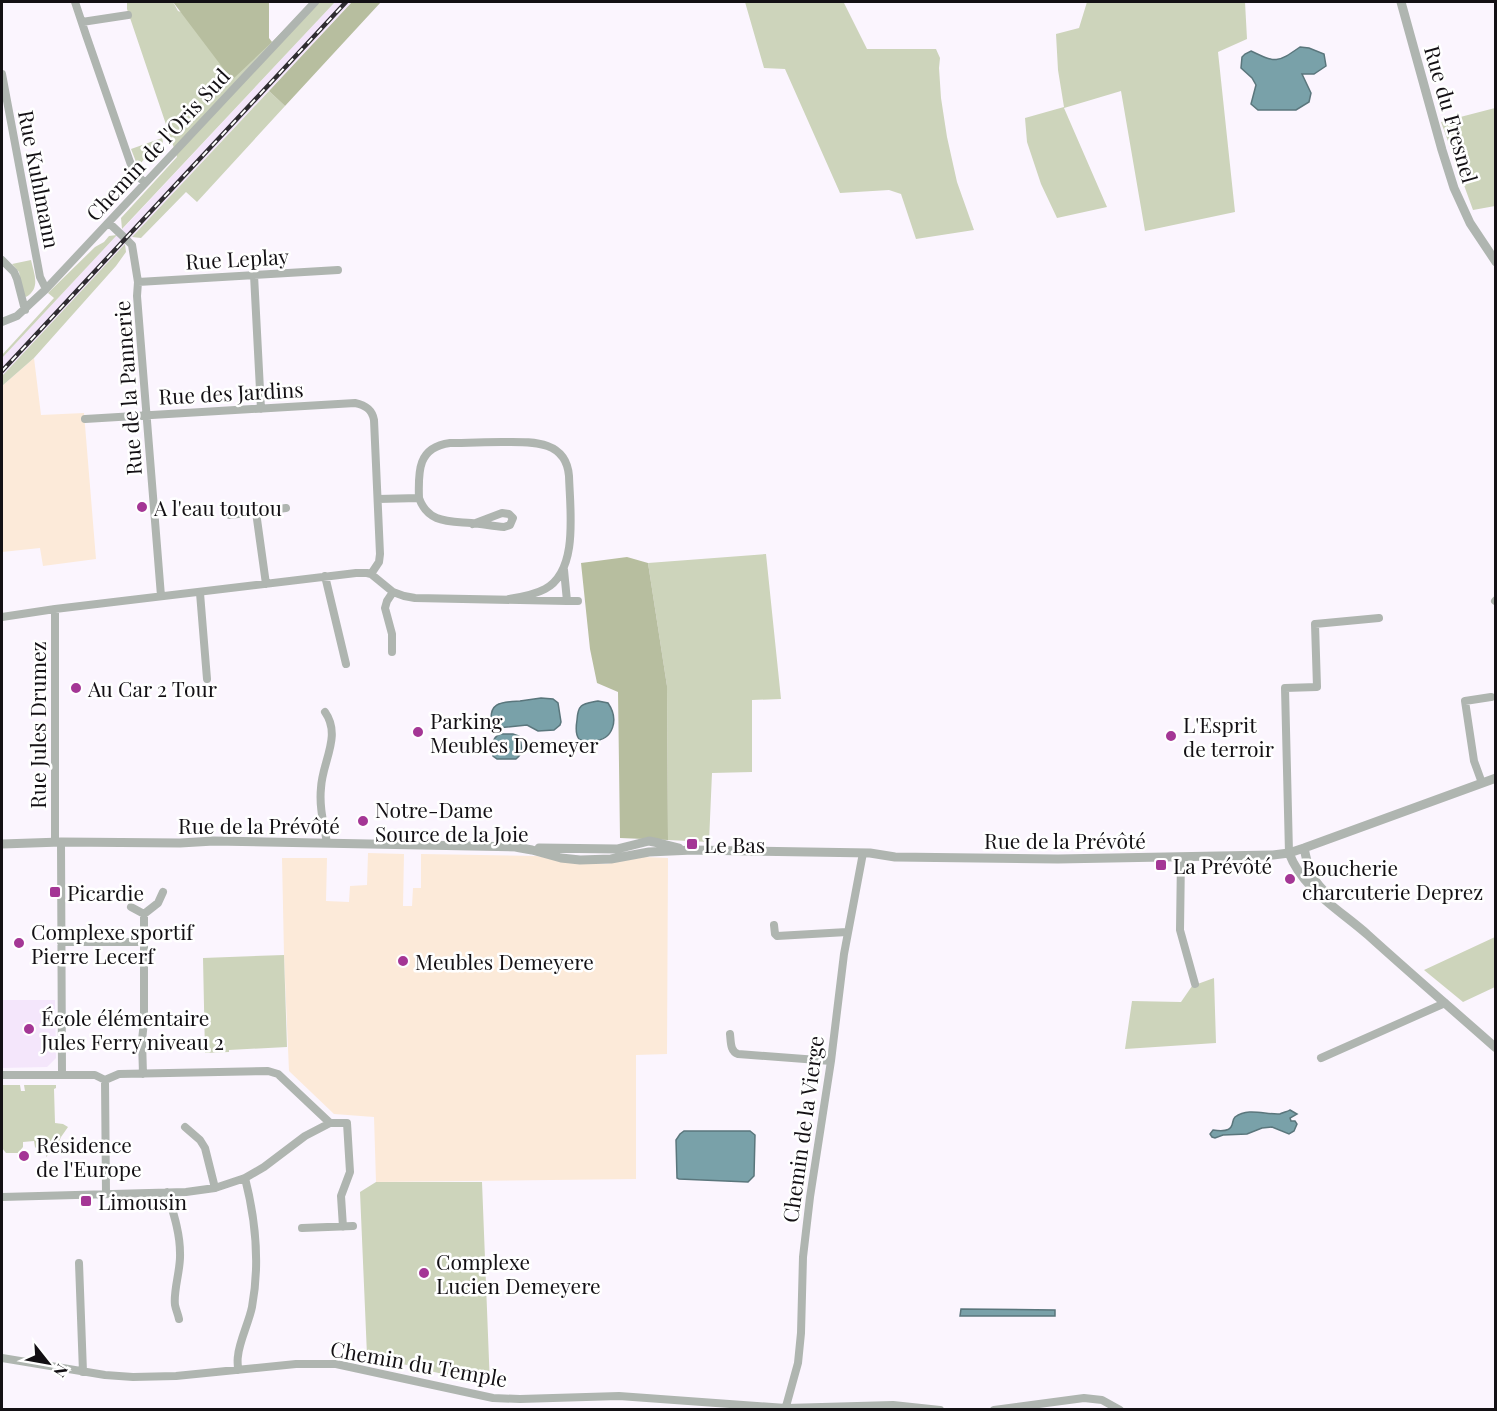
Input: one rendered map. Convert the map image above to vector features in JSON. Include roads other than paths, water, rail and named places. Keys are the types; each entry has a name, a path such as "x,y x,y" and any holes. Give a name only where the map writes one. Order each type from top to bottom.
{"street":[{"path":"75,2 130,162 135,173 145,183"},
{"name":"Chemin de l'Oris Sud","path":"2,322 25,310 46,289 315,2"},
{"name":"Rue du Fresnel","path":"1403,2 1454,188 1470,223 1496,262"},
{"path":"82,22 128,15"},
{"name":"Rue Kuhlmann","path":"2,74 40,277 46,289"},
{"name":"Rue de la Pannerie","path":"109,222 132,245 138,282 137,296 161,596"},
{"path":"2,260 14,272 25,310"},
{"name":"Rue Leplay","path":"138,282 338,270"},
{"path":"254,275 261,409"},
{"name":"Rue des Jardins","path":"85,419 355,404 368,408 374,416 378,499"},
{"path":"473,524 439,520 427,511 419,498 419,474 426,454 441,445 450,443 534,442 549,446 565,460 569,471 570,543 564,568 558,579 545,589 524,597 509,599"},
{"path":"371,574 379,562 380,555 378,499 419,498"},
{"path":"230,515 286,508"},
{"path":"256,512 266,584"},
{"path":"564,568 567,601"},
{"path":"2,617 362,572 371,574 393,592 415,598 578,601"},
{"path":"325,576 346,664"},
{"path":"200,592 207,678"},
{"path":"392,652 392,634 386,608 387,601 393,592"},
{"name":"Rue Jules Drumez","path":"55,609 62,1074"},
{"path":"1379,618 1315,624 1317,687 1285,688 1289,853 1293,864 1304,880 1496,1048"},
{"path":"1482,783 1474,760 1465,701 1491,697"},
{"path":"325,712 330,721 332,735 320,791 327,843"},
{"name":"Rue de la Prévôté","path":"2,844 214,841 610,850 654,842 685,850 1023,859 1273,855 1304,848 1496,778"},
{"path":"1304,848 1313,878 1358,927"},
{"name":"Chemin de la Vierge","path":"785,1409 794,1382 799,1355 804,1245 847,932 863,853"},
{"path":"1181,857 1180,930 1195,984"},
{"path":"143,1074 144,914 158,903 163,892"},
{"path":"131,907 144,914"},
{"path":"774,925 777,936 847,932"},
{"path":"61,942 143,942"},
{"path":"1321,1058 1445,1003"},
{"path":"729,1034 734,1053 831,1061"},
{"path":"2,1075 95,1075 105,1080 119,1074 276,1072 330,1123"},
{"path":"105,1080 106,1194"},
{"path":"2,1197 201,1191 215,1188 245,1178 264,1167 305,1136 330,1123 347,1123 350,1172 341,1196 343,1227"},
{"path":"185,1126 205,1148 215,1188"},
{"path":"238,1370 238,1354 253,1303 256,1265 255,1220 245,1178"},
{"path":"168,1192 177,1225 180,1248 175,1305 179,1319"},
{"path":"302,1228 353,1226"},
{"path":"79,1263 83,1372"},
{"name":"Chemin du Temple","path":"2,1358 83,1372 146,1377 313,1363 336,1364 493,1398 619,1396 785,1409 893,1405 940,1410"},
{"path":"994,1410 1084,1398 1102,1400 1120,1410"}],"water":[{"path":"1300,47 1324,54 1326,66 1314,74 1302,74 1311,93 1309,102 1296,110 1258,110 1251,104 1256,85 1241,68 1242,57 1251,51 1276,60"},
{"path":"541,698 553,699 558,703 561,722 554,730 538,731 527,725 497,728 492,725 492,711 498,704"},
{"path":"598,701 608,703 611,709 614,722 610,733 600,740 582,741 576,732 580,707"},
{"path":"500,734 519,736 521,749 516,759 497,759 493,756 492,746"},
{"path":"1290,1110 1297,1114 1290,1118 1297,1124 1294,1131 1289,1134 1272,1127 1247,1134 1223,1135 1215,1138 1210,1134 1213,1130 1229,1129 1234,1118 1246,1112 1280,1114"},
{"path":"684,1131 750,1131 755,1135 754,1176 748,1182 677,1178 676,1140"},
{"path":"961,1309 1055,1310 1055,1316 960,1316"}],"railway":[{"path":"2,371 346,2"}],"place":[{"name":"A l'eau toutou","path":"142,507"},
{"name":"Au Car 2 Tour","path":"76,688"},
{"name":"Parking Meubles Demeyer","path":"418,732"},
{"name":"L'Esprit de terroir","path":"1171,736"},
{"name":"Notre-Dame Source de la Joie","path":"363,821"},
{"name":"Le Bas","path":"692,844"},
{"name":"La Prévôté","path":"1161,865"},
{"name":"Boucherie charcuterie Deprez","path":"1290,879"},
{"name":"Picardie","path":"55,892"},
{"name":"Complexe sportif Pierre Lecerf","path":"19,943"},
{"name":"Meubles Demeyere","path":"403,961"},
{"name":"École élémentaire Jules Ferry niveau 2","path":"29,1029"},
{"name":"Résidence de l'Europe","path":"24,1156"},
{"name":"Limousin","path":"86,1201"},
{"name":"Complexe Lucien Demeyere","path":"424,1273"}]}
